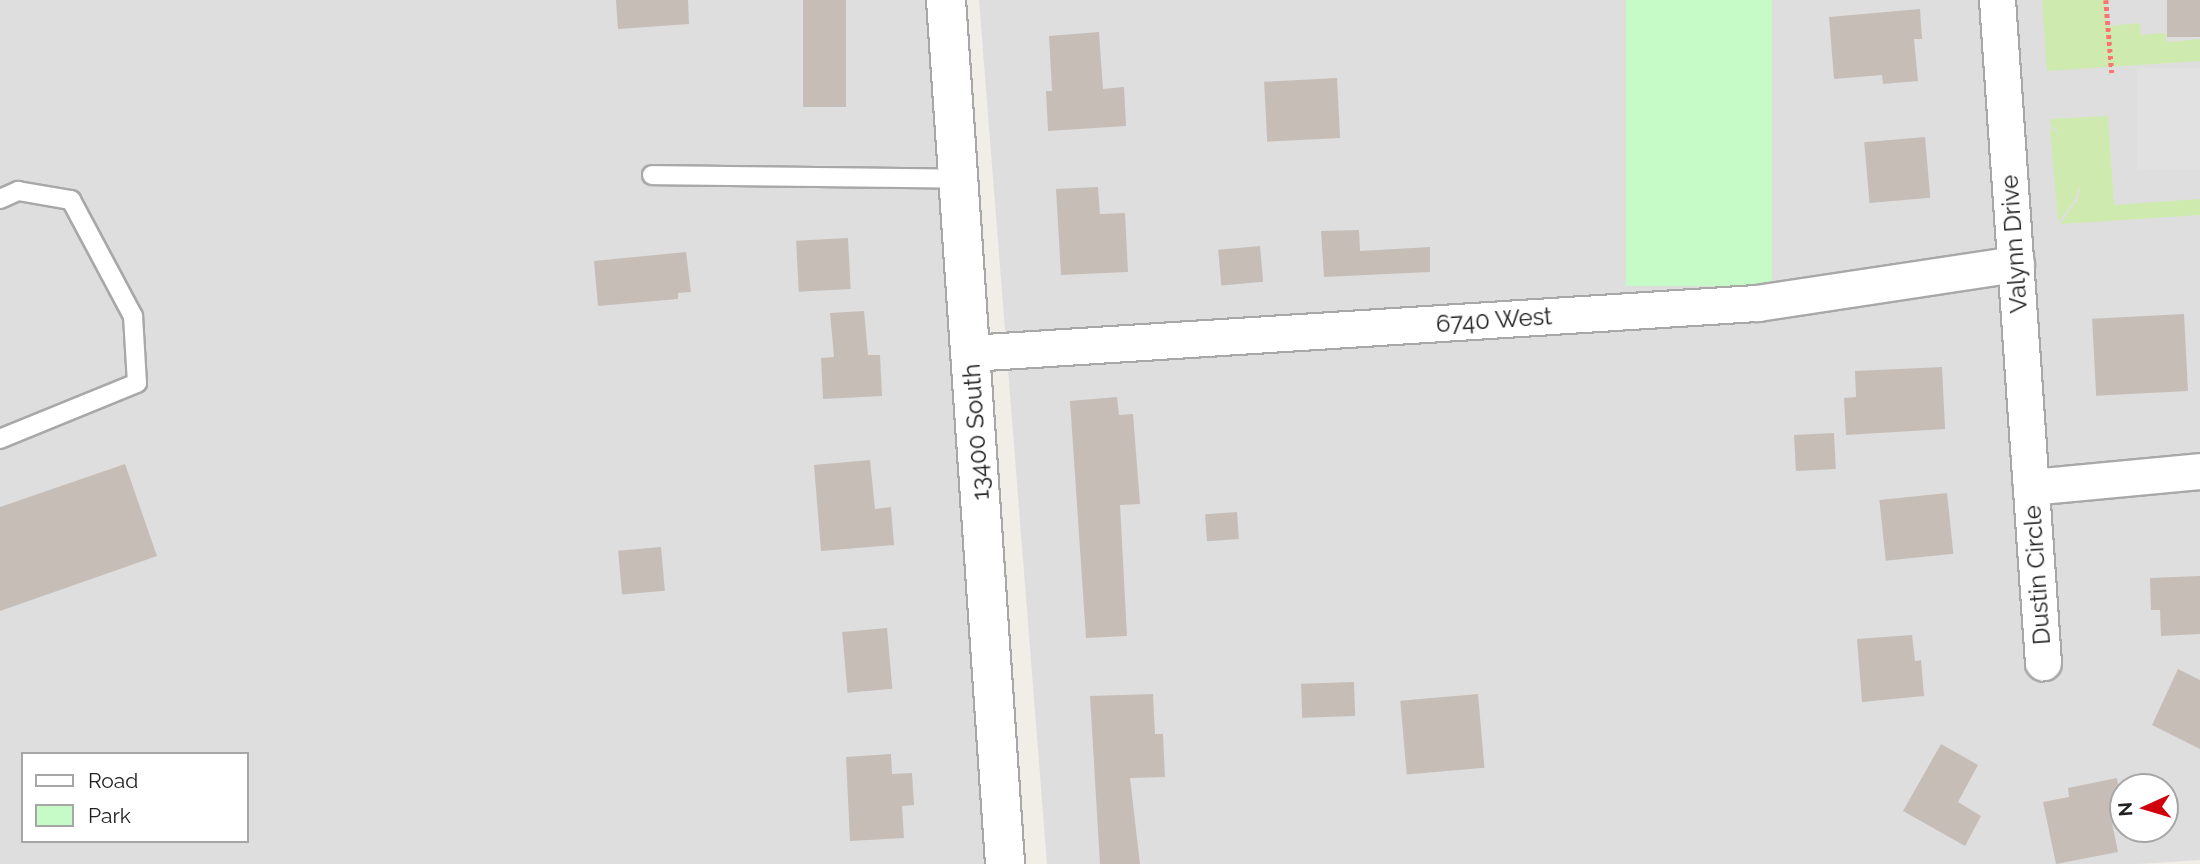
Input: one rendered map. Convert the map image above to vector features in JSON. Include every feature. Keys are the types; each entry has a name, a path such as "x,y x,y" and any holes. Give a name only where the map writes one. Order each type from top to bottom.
{"street":[{"name":"13400 South","path":"946,0 1005,864"},
{"name":"Valynn Drive","path":"1997,0 2031,487"},
{"name":"6740 West","path":"970,353 1757,303 2016,264"},
{"path":"2031,487 2200,471"},
{"name":"Dustin Circle","path":"2031,487 2043,662"}],"lane":[{"path":"652,175 958,179"},
{"path":"0,198 18,191 71,200 133,316 137,383 0,439"}],"path":[{"path":"2106,0 2112,73"}],"shaded area":[{"path":"0,0 929,0 984,864 0,864"},
{"path":"979,0 2200,0 2200,860 2138,864 1047,864"},
{"path":"2137,68 2200,68 2200,170 2137,170"}],"green space":[{"path":"1626,0 1772,0 1772,286 1626,286"},
{"path":"2042,0 2105,0 2107,26 2140,23 2141,35 2165,33 2167,42 2200,39 2200,61 2047,71"},
{"path":"2108,116 2114,205 2200,199 2200,215 2060,224 2078,199 2081,184 2073,203 2058,222 2050,128 2062,136 2051,126 2050,119"}],"building":[{"path":"616,0 688,0 689,24 618,29"},
{"path":"803,0 846,0 846,107 803,107"},
{"path":"2167,0 2200,0 2200,37 2167,37"},
{"path":"1920,9 1922,39 1914,39 1918,81 1883,84 1882,75 1834,79 1829,17"},
{"path":"1099,32 1103,89 1124,87 1126,126 1048,131 1046,91 1052,91 1049,36"},
{"path":"1337,78 1340,138 1267,142 1264,82"},
{"path":"1925,137 1930,198 1870,203 1864,142"},
{"path":"1098,187 1100,214 1125,213 1128,272 1061,275 1056,189"},
{"path":"1359,230 1360,251 1430,247 1430,272 1324,277 1321,231"},
{"path":"848,238 851,289 799,292 796,241"},
{"path":"1260,246 1263,282 1221,286 1218,250"},
{"path":"686,252 691,292 678,293 678,299 598,306 594,261"},
{"path":"864,311 868,355 880,355 882,396 823,399 821,358 834,357 830,313"},
{"path":"2184,314 2188,391 2096,396 2092,319"},
{"path":"1942,367 1945,429 1846,435 1844,398 1856,397 1855,371"},
{"path":"1117,397 1119,415 1133,414 1140,504 1120,505 1127,636 1086,638 1070,401"},
{"path":"1834,433 1836,469 1796,471 1794,435"},
{"path":"870,460 875,509 891,507 894,545 821,551 814,465"},
{"path":"125,464 157,556 0,611 0,507"},
{"path":"1947,493 1953,554 1886,561 1879,500"},
{"path":"1237,512 1239,539 1207,541 1205,514"},
{"path":"661,547 665,591 622,595 618,551"},
{"path":"2200,576 2200,634 2161,636 2160,610 2151,610 2150,578"},
{"path":"887,628 892,689 847,693 842,632"},
{"path":"1912,635 1915,661 1921,660 1924,696 1862,702 1857,639"},
{"path":"2178,669 2200,680 2200,749 2152,725"},
{"path":"1354,682 1355,716 1302,718 1301,684"},
{"path":"1153,694 1155,734 1163,734 1165,777 1130,778 1140,864 1100,864 1090,696"},
{"path":"1478,694 1484,768 1407,775 1400,701"},
{"path":"1941,744 1978,765 1958,802 1981,816 1965,846 1903,811"},
{"path":"891,754 892,774 912,773 914,805 902,806 904,838 850,841 846,757"},
{"path":"2109,780 2109,843 2116,843 2118,852 2056,864 2043,802 2069,797 2068,788"}]}
